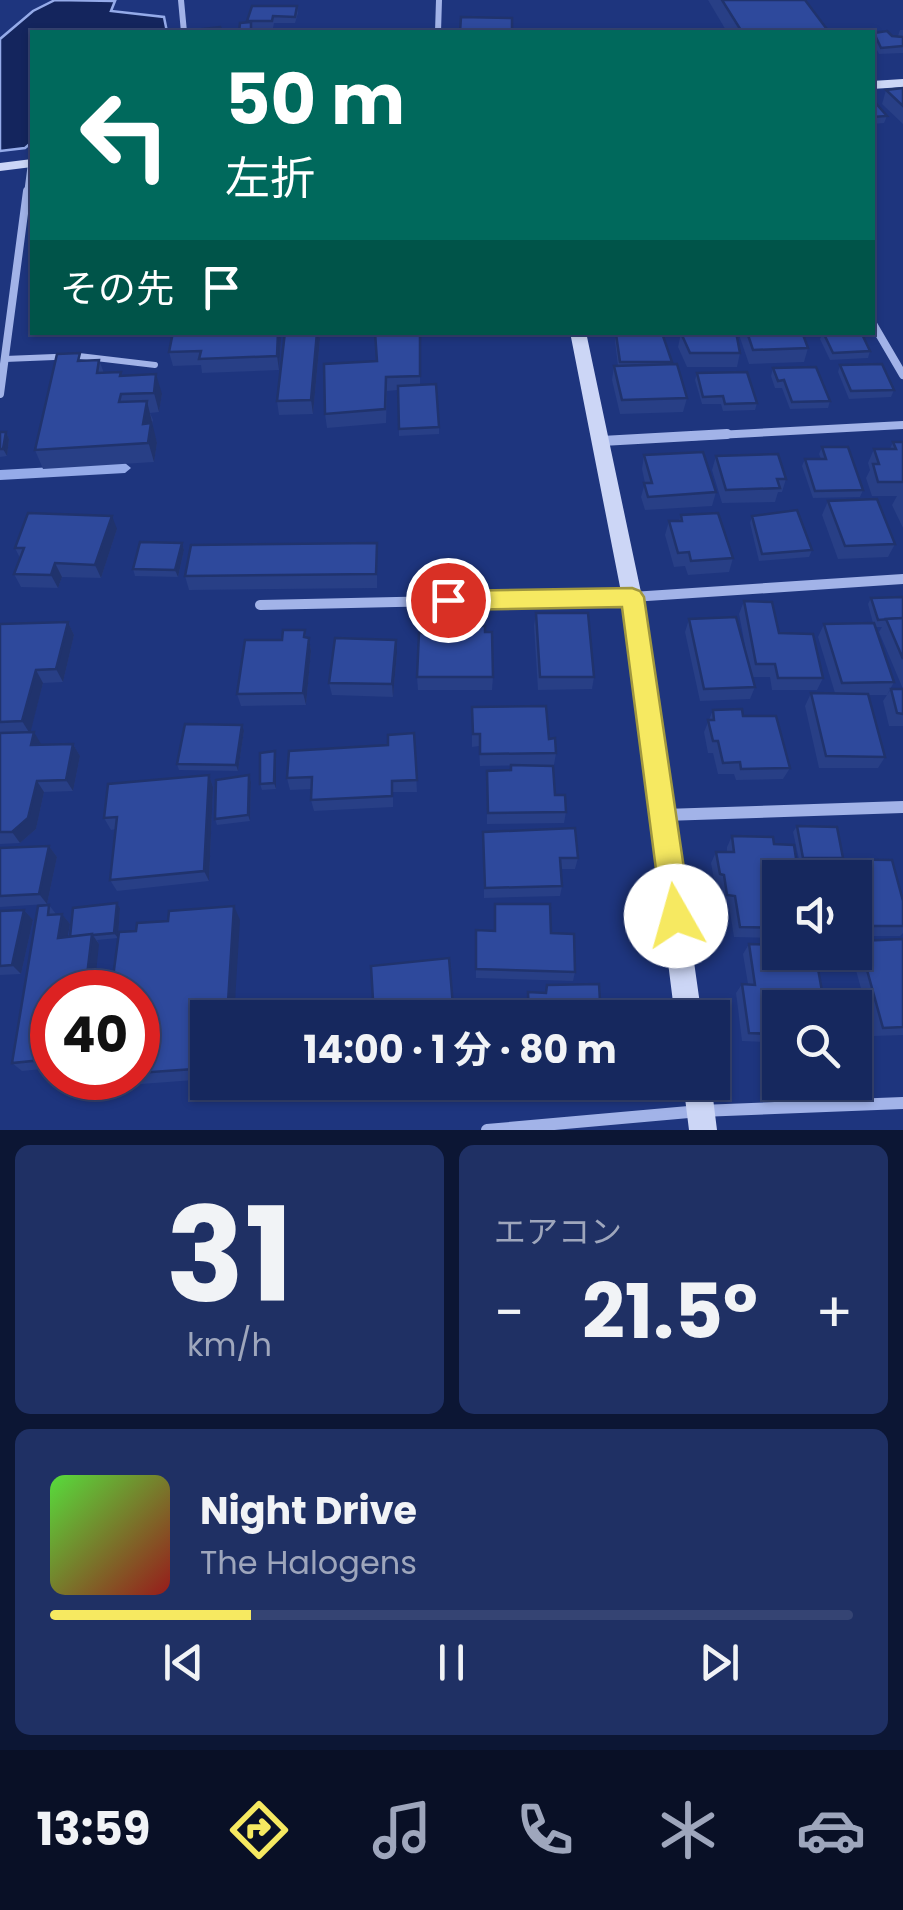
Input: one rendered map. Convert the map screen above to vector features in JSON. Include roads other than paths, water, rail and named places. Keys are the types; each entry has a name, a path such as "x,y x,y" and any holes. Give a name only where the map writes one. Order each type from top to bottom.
{"street":[{"path":"181,0 184,30"},
{"path":"438,30 439,0"},
{"path":"875,85 903,83"},
{"path":"0,167 30,163"},
{"path":"0,394 30,177"},
{"path":"875,327 903,375"},
{"path":"579,335 632,597 687,1000"},
{"path":"602,441 903,425"},
{"path":"260,605 632,597 903,580"},
{"path":"664,815 903,807"},
{"path":"487,1130 700,1108 903,1102"}],"lane":[{"path":"4,354 155,364"}],"water":[{"path":"55,0 115,1 111,11 164,17 167,30 30,30 30,144 0,151 0,39 33,11"}],"waterway":[{"path":"0,475 125,468"}]}
